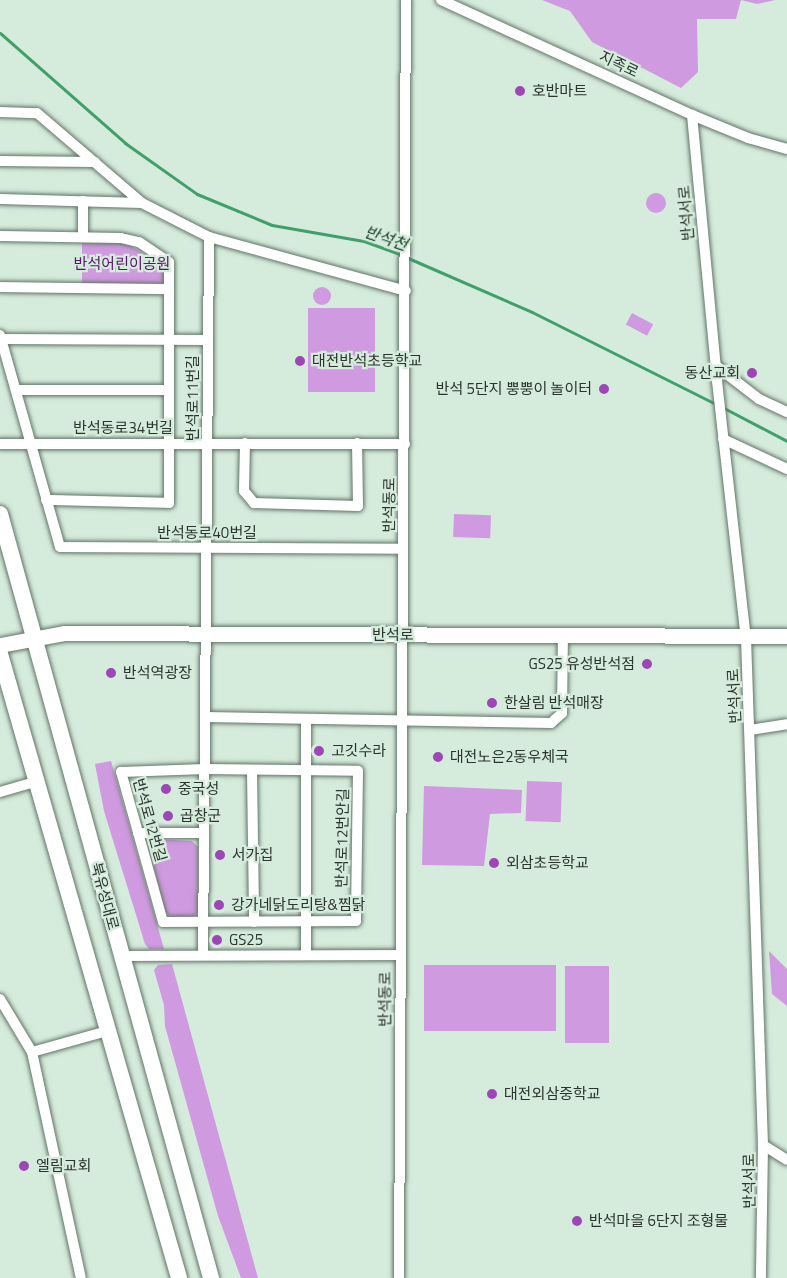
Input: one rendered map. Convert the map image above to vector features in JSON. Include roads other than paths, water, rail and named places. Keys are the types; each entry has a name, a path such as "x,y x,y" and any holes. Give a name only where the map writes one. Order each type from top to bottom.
{"main road":[{"name":"북유성대로","path":"0,514 211,1278"},
{"path":"0,654 179,1278"}],"street":[{"name":"반석동로","path":"399,1278 407,230 406,0"},
{"name":"지족로","path":"441,0 692,115 748,138 787,149"},
{"path":"0,112 37,113 142,203 209,237 406,291"},
{"name":"반석서로","path":"692,115 717,381 746,638 763,1145 760,1278"},
{"path":"0,161 95,162"},
{"path":"0,199 142,203"},
{"path":"83,201 83,237"},
{"name":"반석동로40번길","path":"0,236 83,237 139,242 169,262 169,503 46,500"},
{"name":"반석로11번길","path":"206,635 209,237"},
{"path":"0,287 169,290"},
{"name":"반석동로40번길","path":"169,338 1,337 60,547 403,549"},
{"path":"169,338 208,340"},
{"path":"716,366 759,399 787,412"},
{"path":"16,390 169,390"},
{"path":"723,435 787,469"},
{"path":"245,442 244,491 254,503 358,506 357,443"},
{"name":"반석동로34번길","path":"0,444 245,442 405,444"},
{"name":"반석로","path":"0,645 35,636 404,634 746,638 787,636"},
{"path":"203,955 206,635"},
{"path":"205,717 558,721 562,713 563,635"},
{"path":"306,718 306,955"},
{"path":"750,730 787,724"},
{"name":"반석로12번안길","path":"205,769 358,771 356,921 306,922"},
{"name":"반석로12번길","path":"203,922 163,922 121,772 205,769"},
{"path":"252,770 254,922"},
{"path":"0,792 36,782"},
{"path":"138,833 204,833"},
{"path":"203,922 306,922"},
{"path":"121,956 401,955"},
{"path":"0,999 32,1052 81,1278"},
{"path":"32,1052 107,1031"},
{"path":"763,1145 787,1160"}],"waterway":[{"name":"반석천","path":"0,33 125,143 197,194 272,225 364,241 402,255"},
{"name":"반석천","path":"408,258 532,312 716,404"},
{"name":"반석천","path":"722,407 787,441"}],"place":[{"name":"호반마트","path":"520,91"},
{"name":"대전반석초등학교","path":"300,361"},
{"name":"동산교회","path":"752,373"},
{"name":"반석 5단지 뿡뿡이 놀이터","path":"604,389"},
{"name":"GS25 유성반석점","path":"647,664"},
{"name":"반석역광장","path":"111,673"},
{"name":"한살림 반석매장","path":"492,703"},
{"name":"고깃수라","path":"319,751"},
{"name":"대전노은2동우체국","path":"438,757"},
{"name":"중국성","path":"166,789"},
{"name":"곱창군","path":"168,816"},
{"name":"서가집","path":"220,855"},
{"name":"외삼초등학교","path":"494,863"},
{"name":"강가네닭도리탕&찜닭","path":"219,905"},
{"name":"GS25","path":"217,940"},
{"name":"대전외삼중학교","path":"492,1094"},
{"name":"엘림교회","path":"24,1166"},
{"name":"반석마을 6단지 조형물","path":"577,1221"}],"park label":[{"name":"반석어린이공원","path":"122,264"}]}
